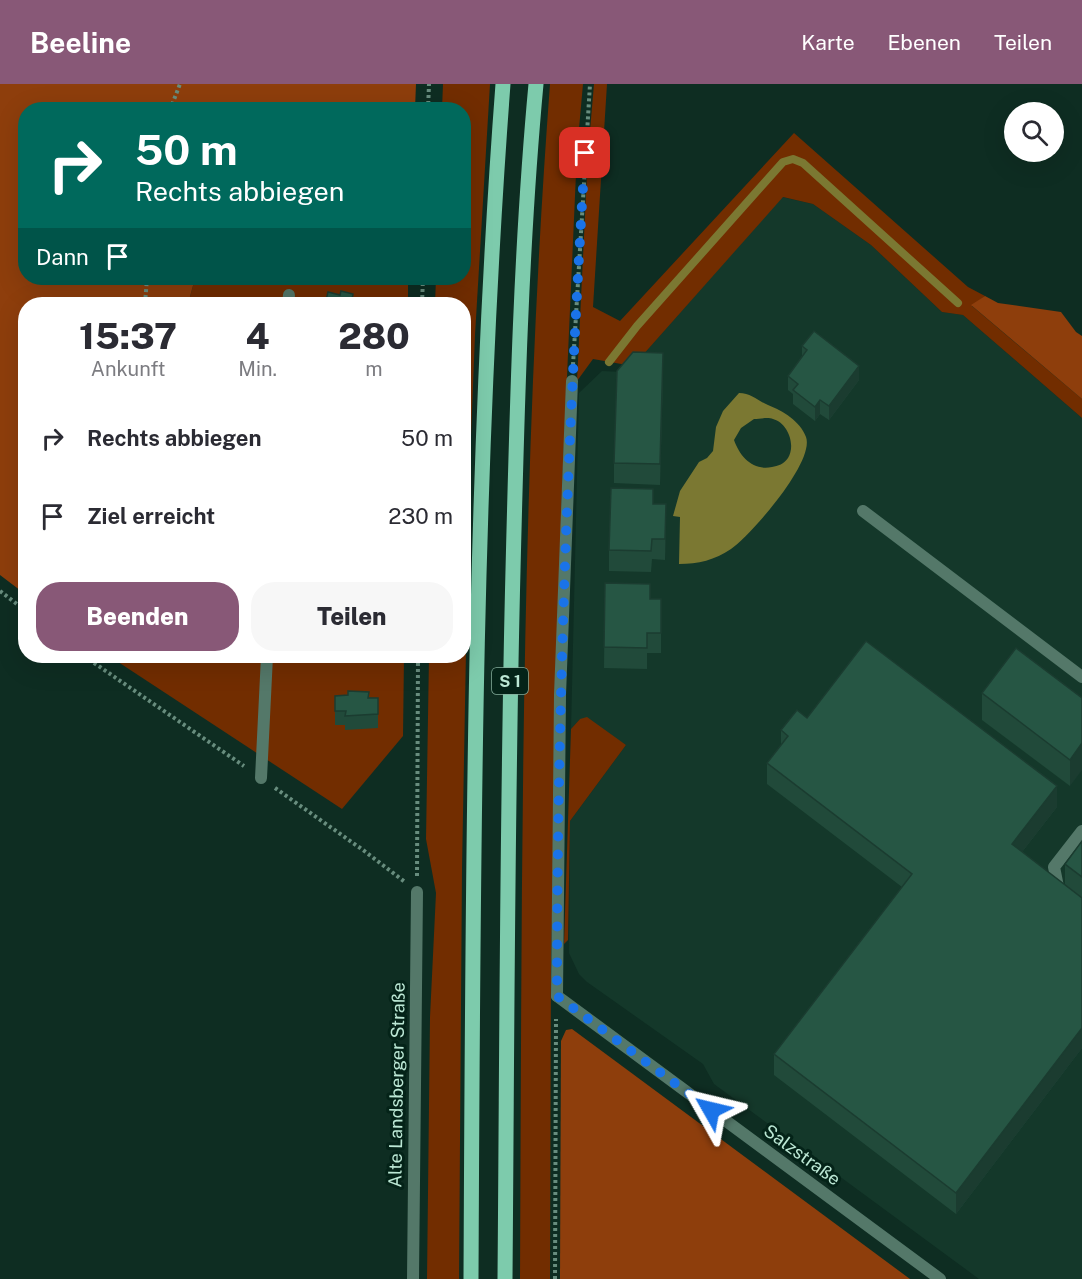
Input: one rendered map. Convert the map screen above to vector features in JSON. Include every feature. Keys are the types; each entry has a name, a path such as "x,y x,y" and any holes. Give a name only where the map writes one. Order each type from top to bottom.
{"main road":[{"name":"S 1","path":"471,1279 476,753 482,491 494,210 503,84"},
{"name":"S 1","path":"505,1279 509,746 515,486 527,201 536,84"}],"street":[{"path":"557,996 560,694 572,381"},
{"path":"863,511 1082,677"},
{"path":"261,778 267,663"},
{"path":"1082,831 1054,867 1059,892 1082,909"},
{"name":"Alte Landsberger Straße","path":"413,1279 417,892"},
{"name":"Salzstraße","path":"557,996 940,1279"}],"path":[{"path":"173,102 180,84"},
{"path":"428,102 429,84"},
{"path":"572,381 590,84"},
{"path":"0,591 18,605"},
{"path":"94,663 147,698"},
{"path":"417,892 418,663"},
{"path":"380,863 417,892"},
{"path":"555,1279 557,996"}],"shaded area":[{"path":"0,84 416,84 415,102 18,102 18,285 193,285 190,297 18,297 18,589 0,575"},
{"path":"443,84 490,84 471,436 471,297 435,297 436,285 471,285 471,102 442,102"},
{"path":"550,84 583,84 577,151 562,490 551,963 550,1279 520,1279 524,681 533,383"},
{"path":"594,84 607,84 593,307 620,321 794,133 968,287 985,296 972,306 1082,399 1082,418 963,315 942,312 871,245 813,204 783,197 642,356 627,365 593,359 577,381 588,154"},
{"path":"782,197 813,204 871,245 942,312 963,315 1082,418 1082,1279 979,1279 714,1084 703,1064 587,982 579,974 569,953 570,821 626,745 580,719 571,729 579,393 602,371 641,373 642,356"},
{"path":"193,285 408,285 408,297 190,297"},
{"path":"985,296 998,303 1061,312 1076,332 1082,336 1082,399 971,305"},
{"path":"739,393 751,396 795,421 806,437 806,448 801,463 779,497 740,541 713,559 679,564 680,517 673,516 680,491 699,462 713,451 716,427 723,411","holes":["754,419 773,419 783,425 789,435 791,447 786,460 781,464 765,468 753,465 737,446 734,440 741,428"]},
{"path":"120,663 404,663 403,736 342,809"},
{"path":"429,663 466,663 459,1279 427,1279 430,1017 436,893 426,839"},
{"path":"587,717 626,745 570,821 568,940 564,944 571,729 580,719"},
{"path":"572,1029 910,1279 560,1279 561,1041 566,1030"}],"building":[{"path":"341,291 353,294 352,297 327,297 328,292 340,295"},
{"path":"814,331 859,366 829,406 820,400 815,407 793,390 798,384 788,376 807,350 802,346"},
{"path":"633,352 663,353 660,464 614,463 617,371"},
{"path":"611,488 653,489 653,504 666,504 665,539 652,539 651,551 609,550"},
{"path":"605,583 650,584 650,599 661,599 661,633 647,633 647,648 604,647"},
{"path":"866,641 1057,786 1012,844 1082,898 1082,1028 956,1193 774,1054 912,874 767,763 788,736 781,730 797,710 807,718"},
{"path":"1016,648 1082,698 1082,743 1070,760 982,693"},
{"path":"348,691 369,692 368,698 378,698 378,714 345,716 346,711 335,711 335,696 348,695"},
{"path":"1082,841 1082,877 1065,864"}],"waterway":[{"path":"609,362 637,326 783,162 793,159 803,163 958,303"}],"route":[{"path":"585,153 572,381 560,694 557,996 711,1110"}]}
